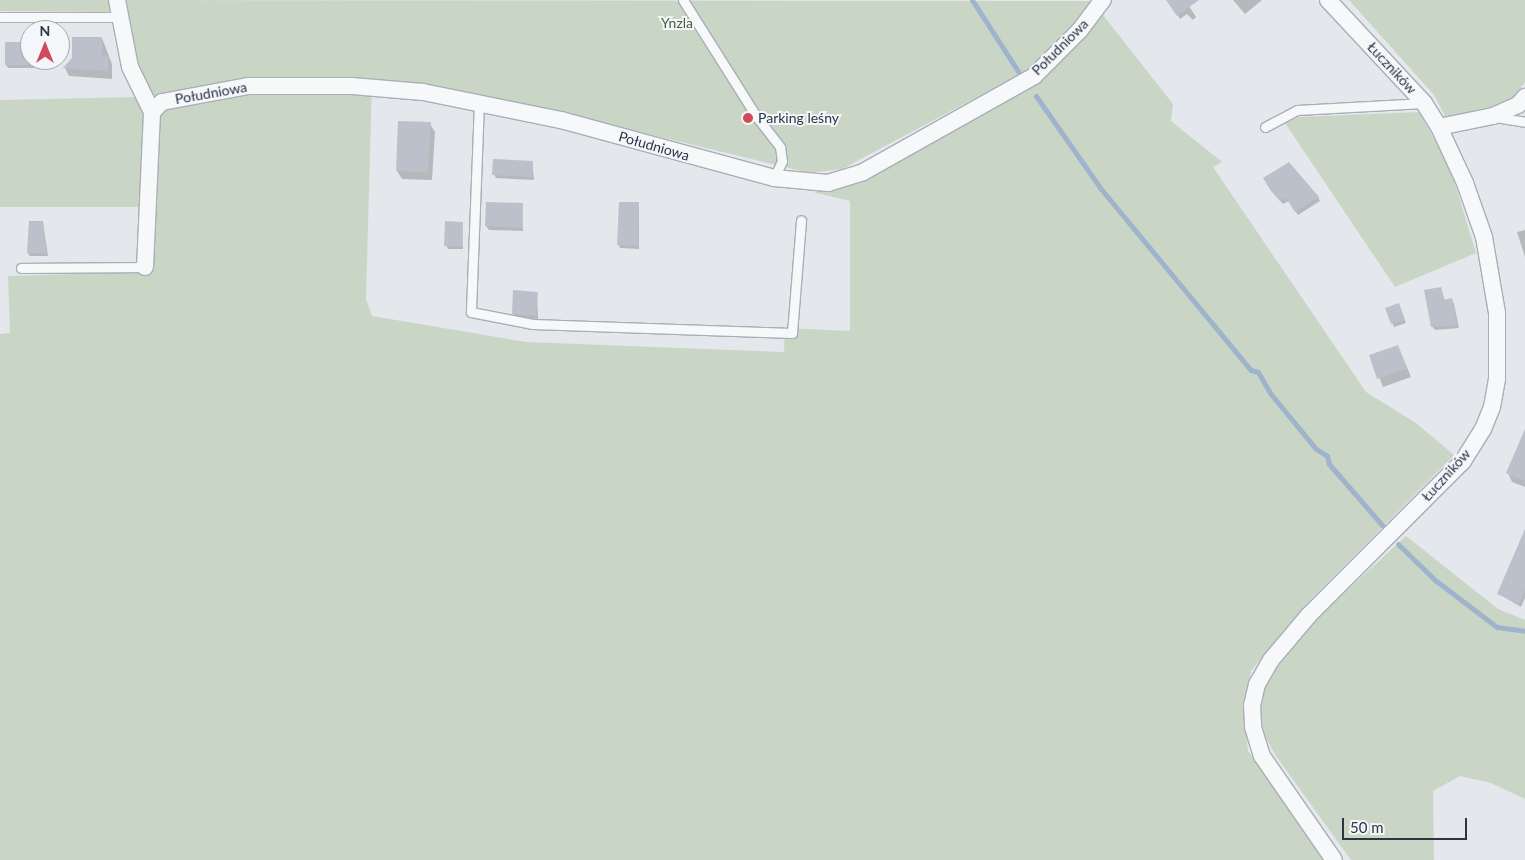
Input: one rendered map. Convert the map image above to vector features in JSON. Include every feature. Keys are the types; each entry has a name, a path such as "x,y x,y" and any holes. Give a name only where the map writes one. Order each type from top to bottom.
{"street":[{"path":"117,0 130,67 152,112 145,267"},
{"name":"Południowa","path":"152,112 162,102 248,86 352,86 423,92 561,120 774,178 828,183 862,172 1034,76 1080,30 1103,0"},
{"name":"Łuczników","path":"1328,0 1424,103 1439,127 1465,183 1492,273 1497,314 1497,379 1492,407 1483,429 1462,462 1309,615 1271,660 1257,684 1252,705 1253,727 1262,756 1334,860"},
{"path":"1439,127 1493,116 1518,105 1525,97"}],"lane":[{"path":"681,1 729,69 756,116 780,147 782,161 774,178"},
{"path":"0,18 120,17"},
{"path":"479,102 471,312 533,324 792,332 801,220"},
{"path":"1264,127 1297,110 1424,103"},
{"path":"1493,116 1525,122"},
{"path":"21,268 145,267"}],"green space":[{"path":"0,0 108,0 113,12 0,11"},
{"name":"Ynzla","path":"126,0 1092,1 1173,104 1171,121 1222,162 1213,167 1366,392 1416,423 1454,455 1304,606 1251,671 1244,712 1248,751 1324,860 0,860 0,334 10,333 8,276 138,272 140,207 0,207 0,100 136,97","holes":["1028,70 1037,83 915,153 850,185 813,192 850,201 850,331 785,328 784,352 526,342 372,316 366,299 372,82 573,116 810,173 842,169"]},
{"path":"1349,0 1525,0 1525,82 1514,97 1496,107 1446,118 1434,95"},
{"path":"1419,112 1450,167 1476,253 1395,287 1285,123 1299,117"},
{"path":"1406,536 1498,609 1525,620 1525,799 1491,783 1460,776 1433,791 1434,860 1351,860 1276,756 1261,729 1260,704 1265,683 1316,619"}],"building":[{"path":"1166,0 1199,0 1177,16"},
{"path":"72,37 102,37 102,55 108,55 108,71 70,68 70,60 72,58"},
{"path":"5,42 20,42 20,65 5,65"},
{"path":"398,121 431,122 428,172 396,171"},
{"path":"493,159 533,161 532,177 492,175"},
{"path":"1289,162 1319,197 1295,212 1286,198 1280,201 1263,178"},
{"path":"486,202 523,203 522,228 485,226"},
{"path":"619,202 639,202 638,246 617,245"},
{"path":"29,221 43,221 46,253 27,253"},
{"path":"445,221 463,222 462,246 444,246"},
{"path":"1441,287 1444,300 1452,298 1457,325 1431,327 1424,290"},
{"path":"513,290 538,292 536,316 512,314"},
{"path":"1399,303 1405,320 1391,324 1385,308"},
{"path":"1398,345 1407,369 1377,379 1369,355"},
{"path":"1525,429 1525,481 1506,473"},
{"path":"1525,529 1525,590 1519,604 1497,594"}],"waterway":[{"path":"972,0 1018,71"},
{"path":"1036,96 1101,189 1251,370 1258,372 1270,393 1316,449 1327,456 1329,464 1382,525"},
{"path":"1398,544 1435,580 1497,627 1525,631"}],"place":[{"name":"Parking leśny","path":"748,118"}]}
